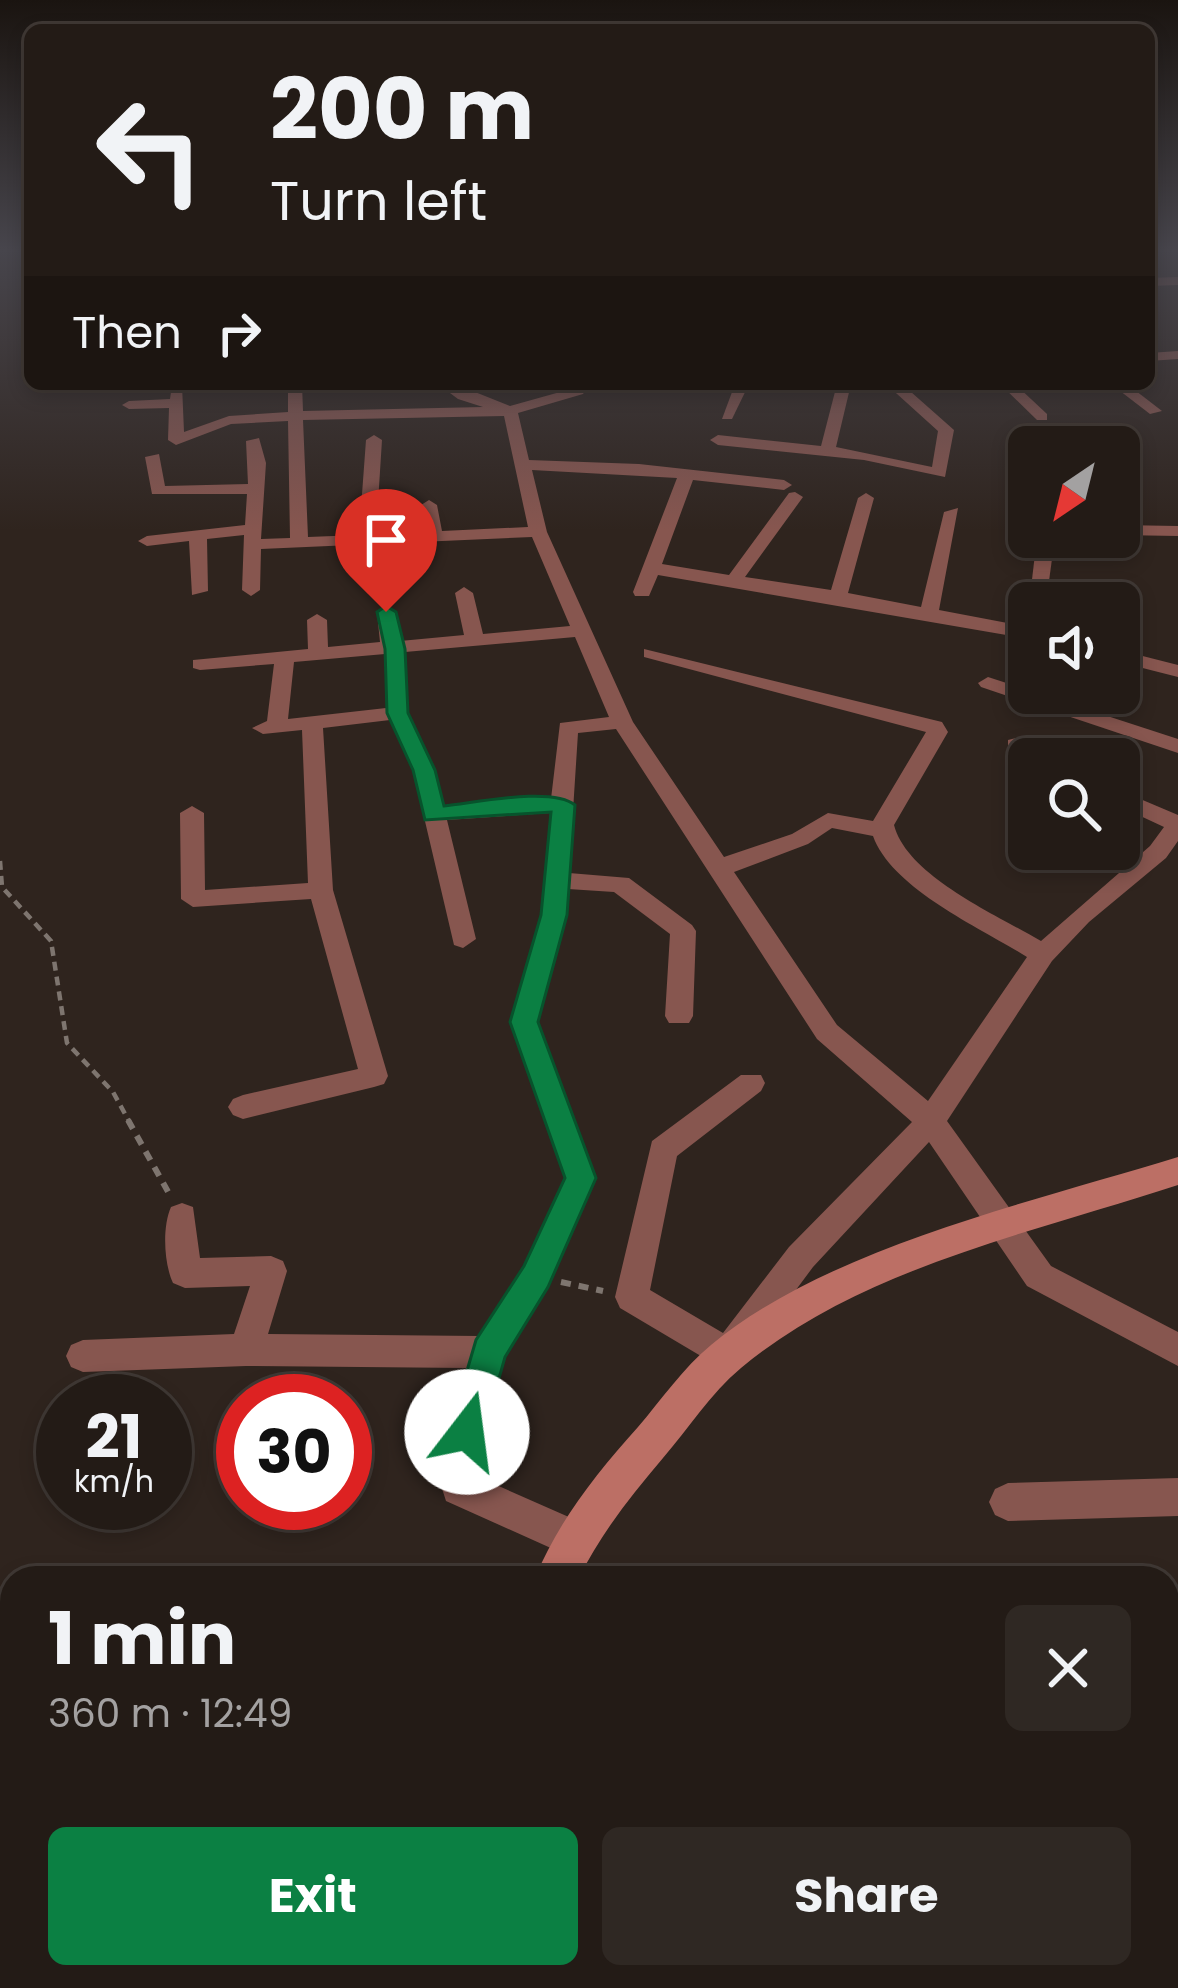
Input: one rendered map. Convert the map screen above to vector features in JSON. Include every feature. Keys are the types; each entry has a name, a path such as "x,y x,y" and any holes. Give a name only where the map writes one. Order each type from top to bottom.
{"main road":[{"path":"562,1566 573,1539 634,1460 728,1354 810,1305 892,1268 1178,1172"}],"street":[{"path":"133,390 128,406 177,395 176,440"},
{"path":"295,390 298,543"},
{"path":"454,390 510,411"},
{"path":"727,416 739,390"},
{"path":"827,450 842,390"},
{"path":"718,440 827,450 939,474 946,430 900,390"},
{"path":"1013,390 1042,417"},
{"path":"1126,390 1155,412"},
{"path":"256,489 162,492 152,452 229,420 510,411 578,391"},
{"path":"510,411 538,532 622,722 827,1032 931,1121 1039,1276 1178,1350"},
{"path":"367,540 374,440"},
{"path":"250,590 254,441"},
{"path":"522,465 687,474 790,491 734,580"},
{"path":"642,592 687,474"},
{"path":"838,597 866,498"},
{"path":"429,505 434,537"},
{"path":"929,614 952,512"},
{"path":"1140,530 1178,531"},
{"path":"147,542 198,536 298,543 538,532"},
{"path":"198,536 199,591"},
{"path":"650,568 1008,629"},
{"path":"464,593 476,641"},
{"path":"386,612 398,713 424,770 463,939"},
{"path":"317,620 318,655"},
{"path":"200,664 579,631"},
{"path":"651,653 934,727 937,732 882,830"},
{"path":"284,657 270,727 398,713"},
{"path":"1140,661 1178,671"},
{"path":"988,683 1178,746"},
{"path":"243,1107 374,1076 320,890 312,722"},
{"path":"573,1539 459,1488 457,1476 489,1352 536,1276 580,1178 524,1022 554,915 568,728 622,722"},
{"path":"434,814 563,805"},
{"path":"752,1084 663,1150 632,1297 728,1354 801,1257 931,1121 1043,953 1158,852 1178,824 1140,806"},
{"path":"192,813 193,899 320,890"},
{"path":"719,868 800,839 828,820 882,830"},
{"path":"882,830 895,858 923,880 1043,953"},
{"path":"557,880 620,884 683,931 679,1016"},
{"path":"182,1217 185,1273 271,1270 246,1350"},
{"path":"83,1356 246,1350 489,1352"},
{"path":"1008,1502 1178,1497"}],"path":[{"path":"0,861 2,887 51,941 67,1043 113,1093 182,1217"},
{"path":"536,1276 632,1297"}],"route":[{"path":"386,612 395,649 398,713 424,770 434,814 563,805 554,915 524,1022 580,1178 536,1276 489,1352 467,1432"}]}
